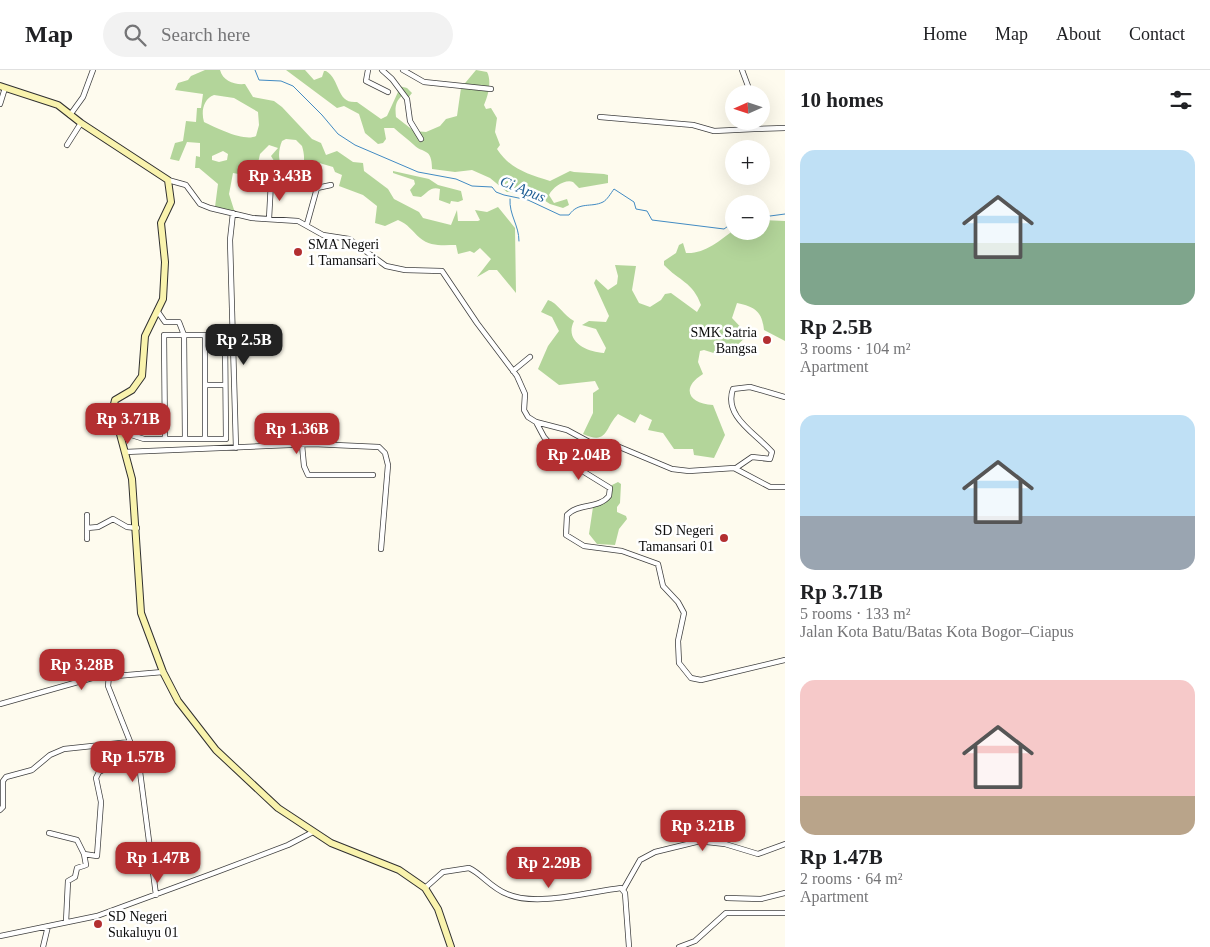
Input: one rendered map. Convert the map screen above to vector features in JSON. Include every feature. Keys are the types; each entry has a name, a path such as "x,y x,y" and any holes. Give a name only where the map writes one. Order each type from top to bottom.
{"main road":[{"path":"3,87 55,103 81,123 168,180 171,198 160,222 165,280 158,312 144,341 145,362 142,376 135,386 114,402 113,408 132,478 137,528 140,606 163,672 178,701 216,750 278,808 313,832 350,852 399,870 425,888 438,909 451,947"}],"street":[{"path":"70,115 83,97 93,70"},
{"path":"368,70 366,82 388,92"},
{"path":"382,70 392,79 407,99 410,121 421,139"},
{"path":"403,70 424,82 491,89"},
{"path":"742,70 748,85"},
{"path":"0,104 3,87"},
{"path":"600,118 694,126 714,131 734,130"},
{"path":"67,145 81,123"},
{"path":"770,128 785,128"},
{"path":"168,180 186,185 203,206 269,219 295,220 307,224 323,235 349,239 389,267 442,271 524,389 525,413 536,422 544,437 563,459 610,488 609,496 603,502 570,511 565,520 566,535 584,546 622,551 658,564 663,586 678,602 683,611 678,658 681,668 687,675 701,680 785,660"},
{"path":"269,219 271,182"},
{"path":"307,224 317,188 331,185"},
{"path":"233,213 230,240 236,448"},
{"path":"158,312 165,322 179,322 184,335 185,439"},
{"path":"164,439 164,336 184,335 205,335 206,439"},
{"path":"119,431 136,438 226,439 225,338"},
{"path":"513,371 530,357"},
{"path":"205,385 225,385"},
{"path":"536,422 566,430 591,443 617,446 672,469 689,471 736,468 752,457 770,459 772,452 741,422 732,408 733,390 750,387 785,397"},
{"path":"302,445 304,466 308,475 373,475"},
{"path":"125,452 302,445 374,446 383,449 388,465 381,549"},
{"path":"736,468 770,487 785,487"},
{"path":"87,515 87,539"},
{"path":"87,528 99,526 113,519 124,526 137,528"},
{"path":"0,704 109,676 163,672"},
{"path":"109,676 108,686 139,764 144,789 156,895"},
{"path":"0,810 3,808 3,781 6,777 32,770 50,755 64,749 130,742"},
{"path":"84,854 97,856 101,802 96,778 99,772 110,766 110,745"},
{"path":"0,936 97,916 288,844 313,832"},
{"path":"49,833 77,840 84,854 86,865 77,868 76,877 68,882 66,922"},
{"path":"629,947 623,890 640,860 655,852 696,842 725,844 758,854 785,844"},
{"path":"425,888 443,872 469,868 499,891 524,899 545,900 586,892 621,888 623,890"},
{"path":"727,898 761,899 785,893"},
{"path":"679,947 695,941 726,913 785,913"},
{"path":"43,947 48,926"}],"green space":[{"path":"205,70 220,70 226,80 237,84 245,84 253,97 274,101 312,139 321,143 326,155 337,151 353,162 363,163 364,171 388,189 394,199 419,212 423,218 451,225 457,210 458,221 478,221 480,220 475,210 487,212 498,207 515,228 516,293 497,270 489,270 477,277 491,259 480,248 474,253 470,251 458,254 456,245 428,243 398,220 385,226 375,223 377,206 363,195 339,186 342,175 335,172 333,167 316,162 312,177 308,177 305,189 274,179 276,164 271,156 278,148 269,145 260,154 255,177 233,173 229,194 235,213 215,207 218,184 199,168 195,168 196,156 200,157 200,143 187,142 179,161 170,159 175,143 183,141 186,121 196,122 197,108 201,108 203,94 175,90 178,83 188,80 191,76","holes":["214,95 234,98 258,112 259,125 256,136 238,136 204,122 205,103","286,139 296,140 302,146 304,161 302,168 296,174 286,171 281,164 279,153 282,141","223,151 228,154 227,160 219,162 212,160 212,156"]},
{"path":"286,70 305,70 314,80 322,77 324,71 326,71 331,75 345,99 350,102 357,102 381,119 387,116 398,92 395,85 407,88 412,93 408,98 403,95 398,100 396,117 414,131 426,132 440,126 446,119 457,116 461,88 476,70 487,72 489,84 484,105 486,109 491,108 497,118 495,132 500,145 497,149 502,156 514,166 527,173 550,181 570,171 608,175 608,183 579,188 570,181 560,184 549,195 554,203 567,199 569,205 563,208 550,204 533,193 507,192 490,178 472,170 455,172 432,169 429,154 417,148 394,128 384,128 386,139 383,143 378,144 365,133 359,114 344,106 337,108"},
{"path":"393,171 429,179 438,185 461,191 463,200 458,202 451,201 450,204 439,200 440,189 437,188 430,190 421,197 413,196 410,190 415,184 414,180 393,173"},
{"path":"770,220 785,221 785,341 764,330 759,314 753,308 737,303 732,318 748,335 733,349 720,355 704,350 700,351 698,362 703,374 691,385 690,394 698,402 713,405 725,435 714,458 694,455 693,449 674,449 663,433 648,430 652,420 640,414 635,423 618,414 605,434 597,438 583,434 593,413 593,393 599,389 595,381 559,385 538,369 548,346 559,331 552,317 541,312 548,300 574,321 572,334 578,344 584,348 604,353 606,348 596,329 582,325 589,321 606,322 609,316 594,283 596,279 608,290 617,284 618,276 615,265 636,266 632,290 639,303 650,307 661,300 665,294 671,293 697,312 701,305 698,297 690,286 664,265 664,261 676,253 679,245 683,243 686,253 693,253 712,246 725,237 725,240 770,240"},
{"path":"618,482 621,484 620,503 617,507 617,512 626,516 627,519 619,529 615,545 597,544 589,534 593,507 611,495 612,485"}],"waterway":[{"name":"Ci Apus","path":"255,70 259,80 281,81 293,86 338,134 355,145 418,172 456,179 472,186 492,187 496,192 528,200 560,215 569,215 581,206 599,204 614,189 634,202 636,209 647,211 652,220 725,228"},
{"path":"510,199 519,241"},
{"name":"Ci Apus","path":"770,216 785,214"}],"place":[{"name":"SMA Negeri 1 Tamansari","path":"298,252"},
{"name":"SMK Satria Bangsa","path":"767,340"},
{"name":"SD Negeri Tamansari 01","path":"724,538"},
{"name":"SD Negeri Sukaluyu 01","path":"98,924"}]}
